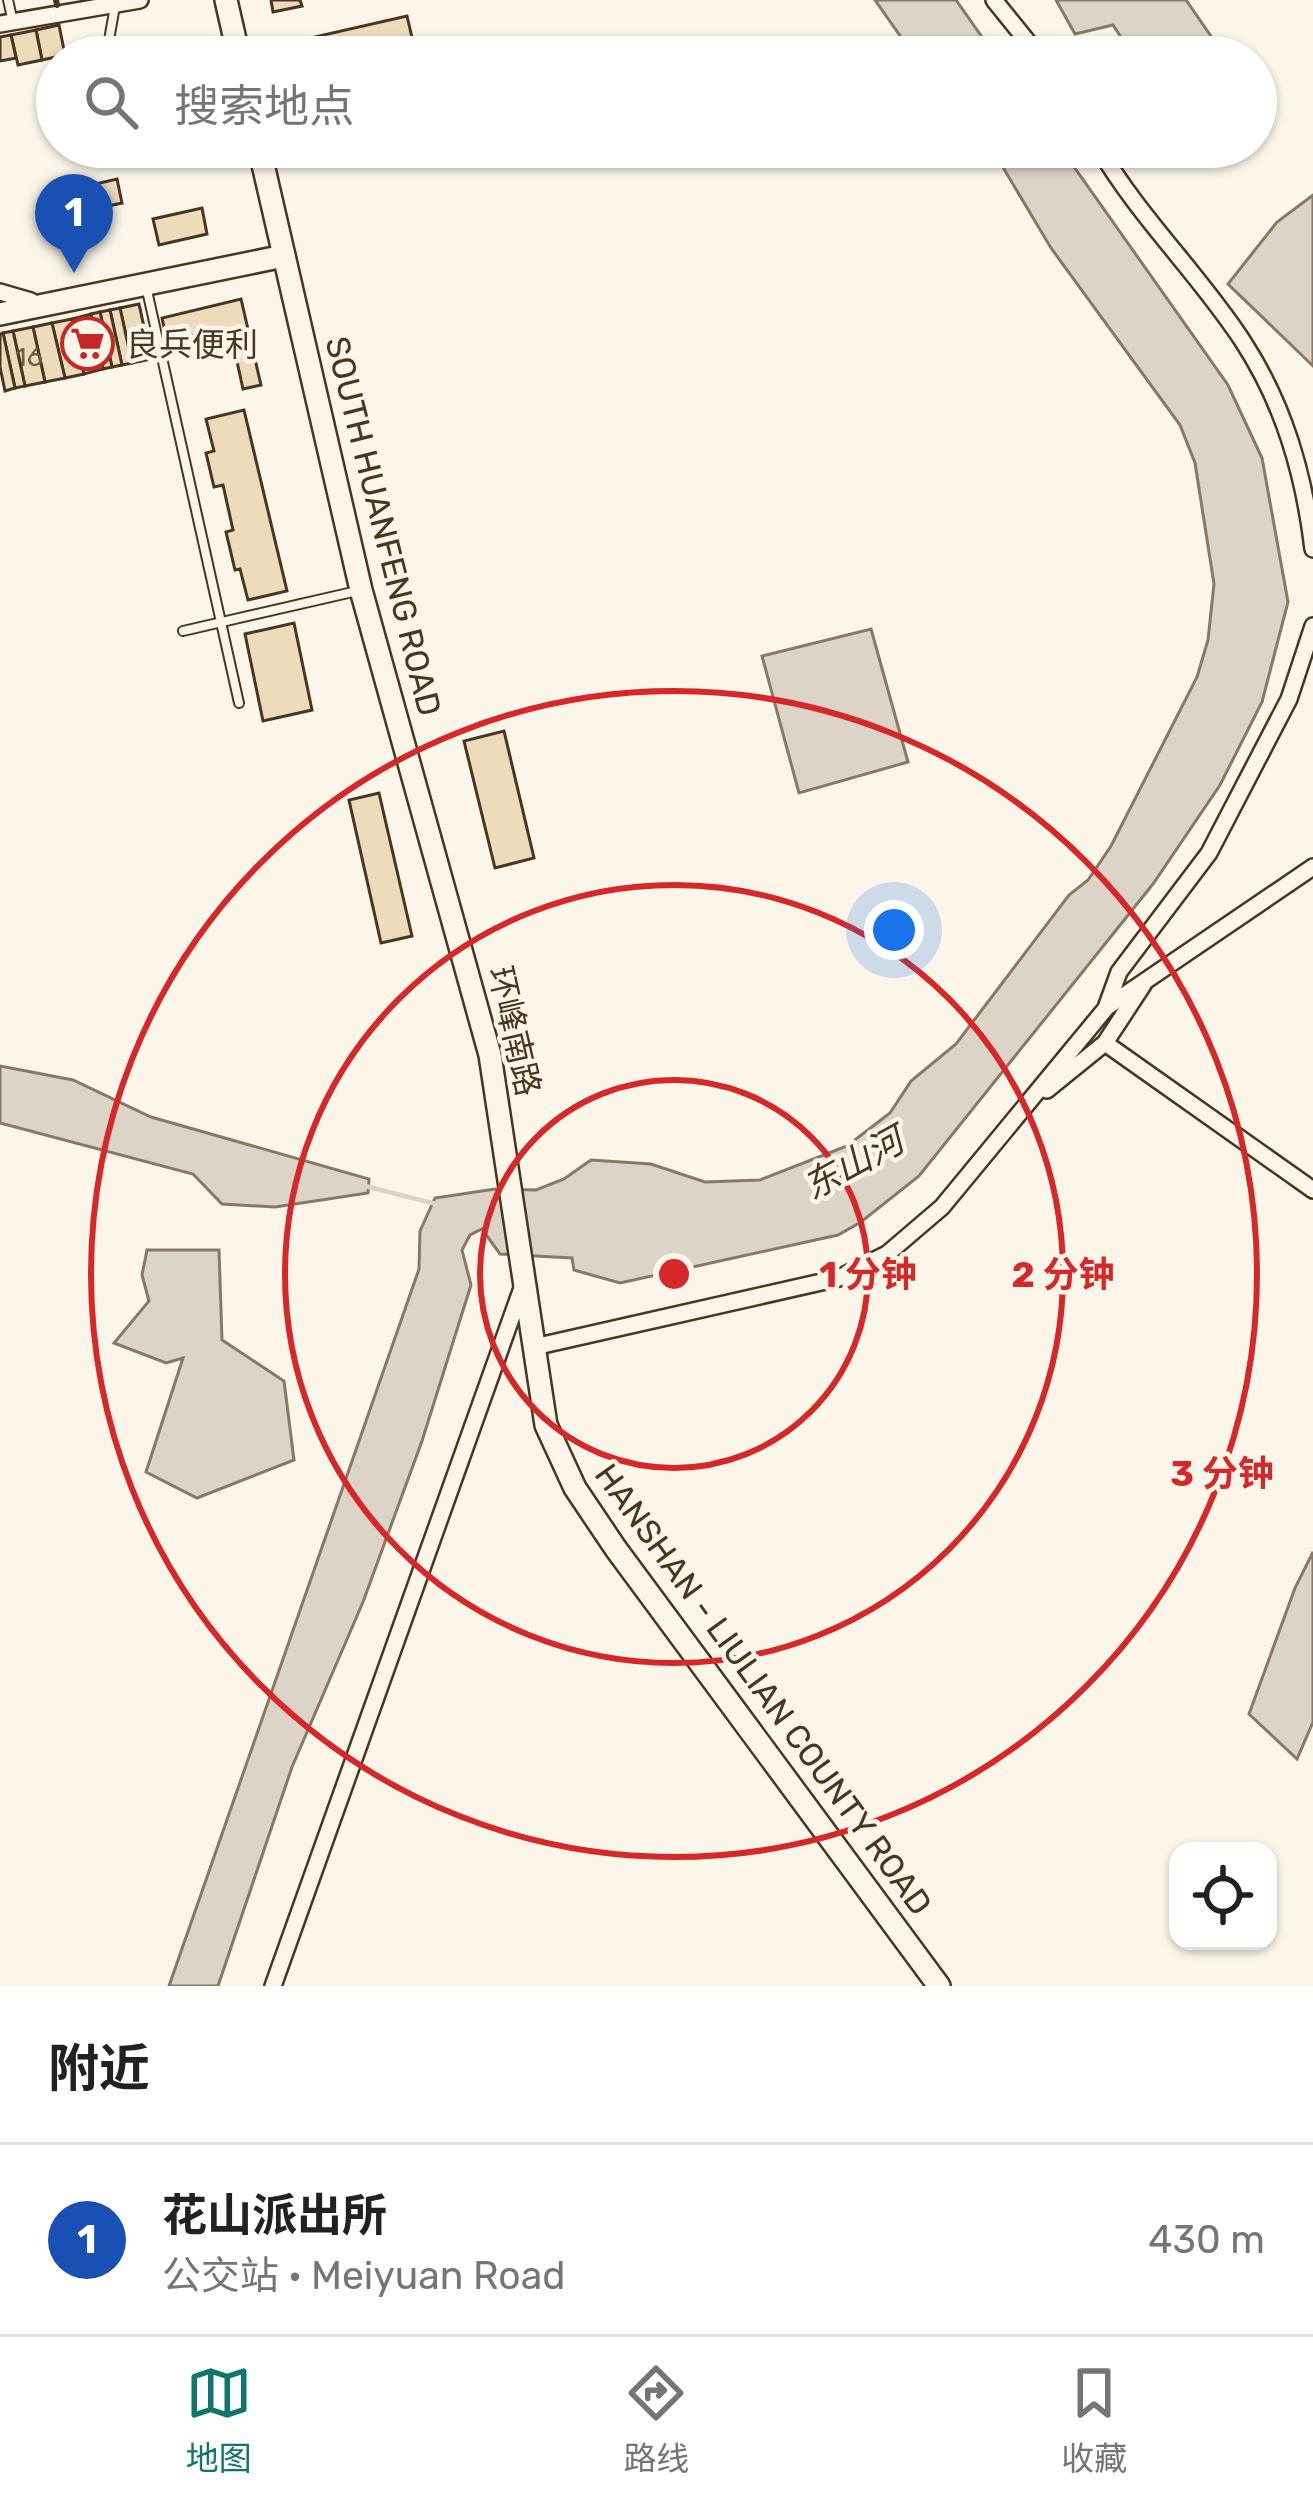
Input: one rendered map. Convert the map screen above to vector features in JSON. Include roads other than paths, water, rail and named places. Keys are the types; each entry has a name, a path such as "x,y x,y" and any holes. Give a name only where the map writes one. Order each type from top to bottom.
{"main road":[{"path":"226,0 234,36"},
{"name":"SOUTH HUANFENG ROAD","path":"264,168 362,590 490,1054 525,1282"},
{"path":"0,311 146,284 283,251"},
{"path":"0,311 283,251"},
{"name":"HANSHAN - LIULIAN COUNTY ROAD","path":"525,1282 546,1425 575,1488 939,1986"}],"street":[{"path":"6,23 76,5 140,0"},
{"path":"994,0 1023,36"},
{"path":"1113,168 1266,379 1287,424 1313,549"},
{"path":"0,292 31,301"},
{"path":"1107,1006 1119,972 1209,853 1289,698 1313,626"},
{"path":"534,1347 839,1278 887,1254 942,1208 1107,1006 1313,867"},
{"path":"1022,1112 1105,1043 1150,974"},
{"path":"1105,1043 1313,1190"},
{"path":"273,1986 525,1282"}],"lane":[{"path":"6,23 8,0"},
{"path":"110,36 115,4"},
{"path":"146,284 239,703"},
{"path":"183,631 362,590"}],"water":[{"path":"875,0 956,0 981,36 900,36"},
{"path":"1056,0 1186,0 1211,36 1120,36 1113,25 1075,34"},
{"name":"东山河","path":"1003,168 1075,168 1228,385 1262,458 1288,602 1262,702 1220,785 1153,884 919,1176 861,1222 838,1235 620,1283 574,1270 572,1258 500,1254 482,1229 470,1235 462,1250 471,1285 422,1441 363,1602 292,1767 218,1986 169,1986 419,1269 420,1231 435,1198 495,1189 536,1190 564,1179 591,1160 651,1164 705,1182 760,1180 847,1146 890,1113 911,1081 956,1044 1069,895 1088,880 1111,846 1197,677 1208,640 1214,584 1195,463 1180,425 1051,248"},
{"path":"1313,195 1313,366 1228,284 1277,222"},
{"path":"871,629 908,762 799,793 762,656"},
{"path":"0,1066 73,1080 151,1117 369,1179 368,1193 275,1207 222,1204 193,1174 0,1123"},
{"path":"147,1250 219,1250 222,1340 284,1381 294,1460 197,1498 146,1472 183,1358 166,1363 114,1343 149,1301 142,1275"},
{"path":"1313,1552 1313,1722 1297,1759 1249,1714"}],"waterway":[{"path":"365,1186 436,1204"}],"place":[{"name":"花山派出所","path":"74,273"},
{"name":"良兵便利","path":"87,344"}]}
